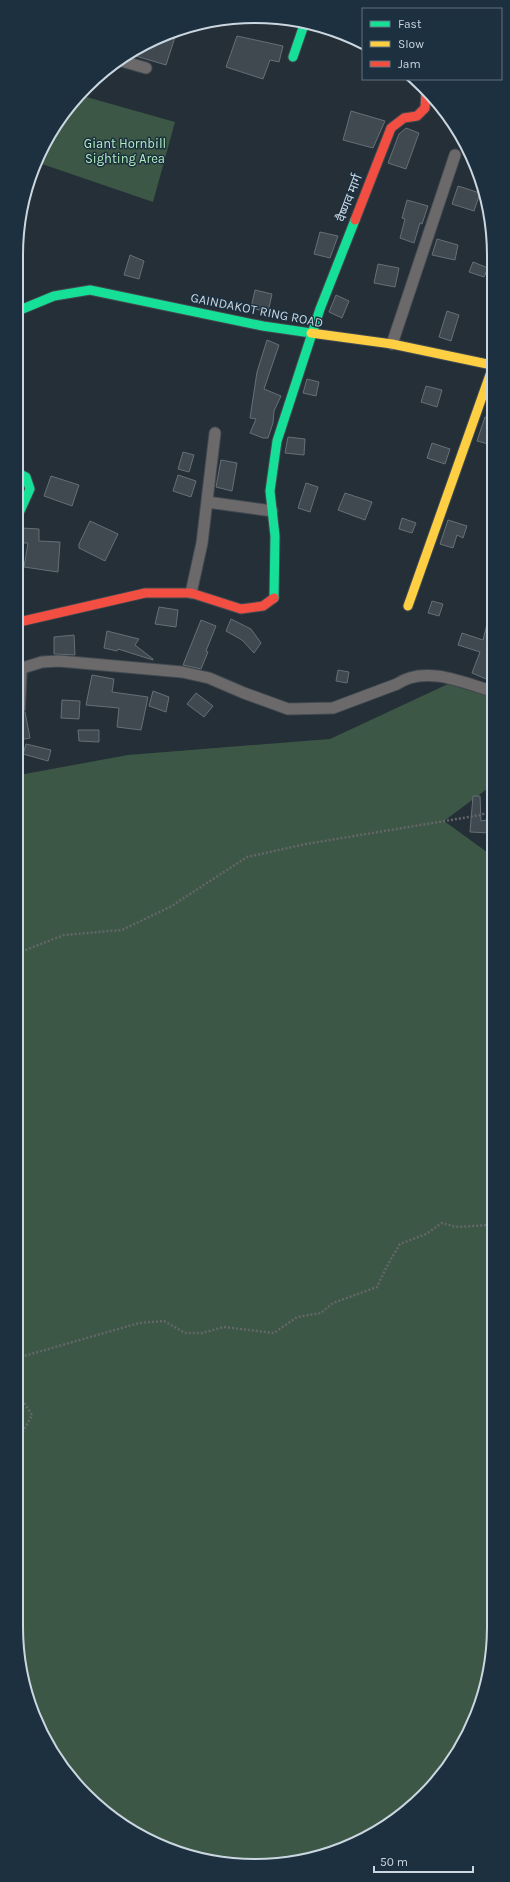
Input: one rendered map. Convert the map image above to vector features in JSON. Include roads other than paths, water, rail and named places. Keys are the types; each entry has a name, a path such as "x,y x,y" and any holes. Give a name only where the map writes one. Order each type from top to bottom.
{"street":[{"path":"292,57 303,28"},
{"path":"126,62 146,68"},
{"name":"वैष्णव मार्ग","path":"312,334 320,309 391,128 404,118 417,116 426,108 426,99"},
{"path":"392,344 455,155"},
{"name":"GAINDAKOT RING ROAD","path":"23,309 54,296 90,290 263,326 392,344 487,362"},
{"path":"23,620 145,593 191,593 241,609 263,606 275,596 275,536 270,492 277,440 312,334"},
{"path":"408,606 487,372"},
{"path":"191,593 202,543 215,433"},
{"path":"23,476 26,477 30,489 23,504"},
{"path":"207,502 272,511"},
{"path":"23,667 42,662 59,661 182,672 209,678 288,709 333,708 397,684 405,678 439,675 487,690"}],"park label":[{"name":"Giant Hornbill Sighting Area","path":"125,150"}]}
